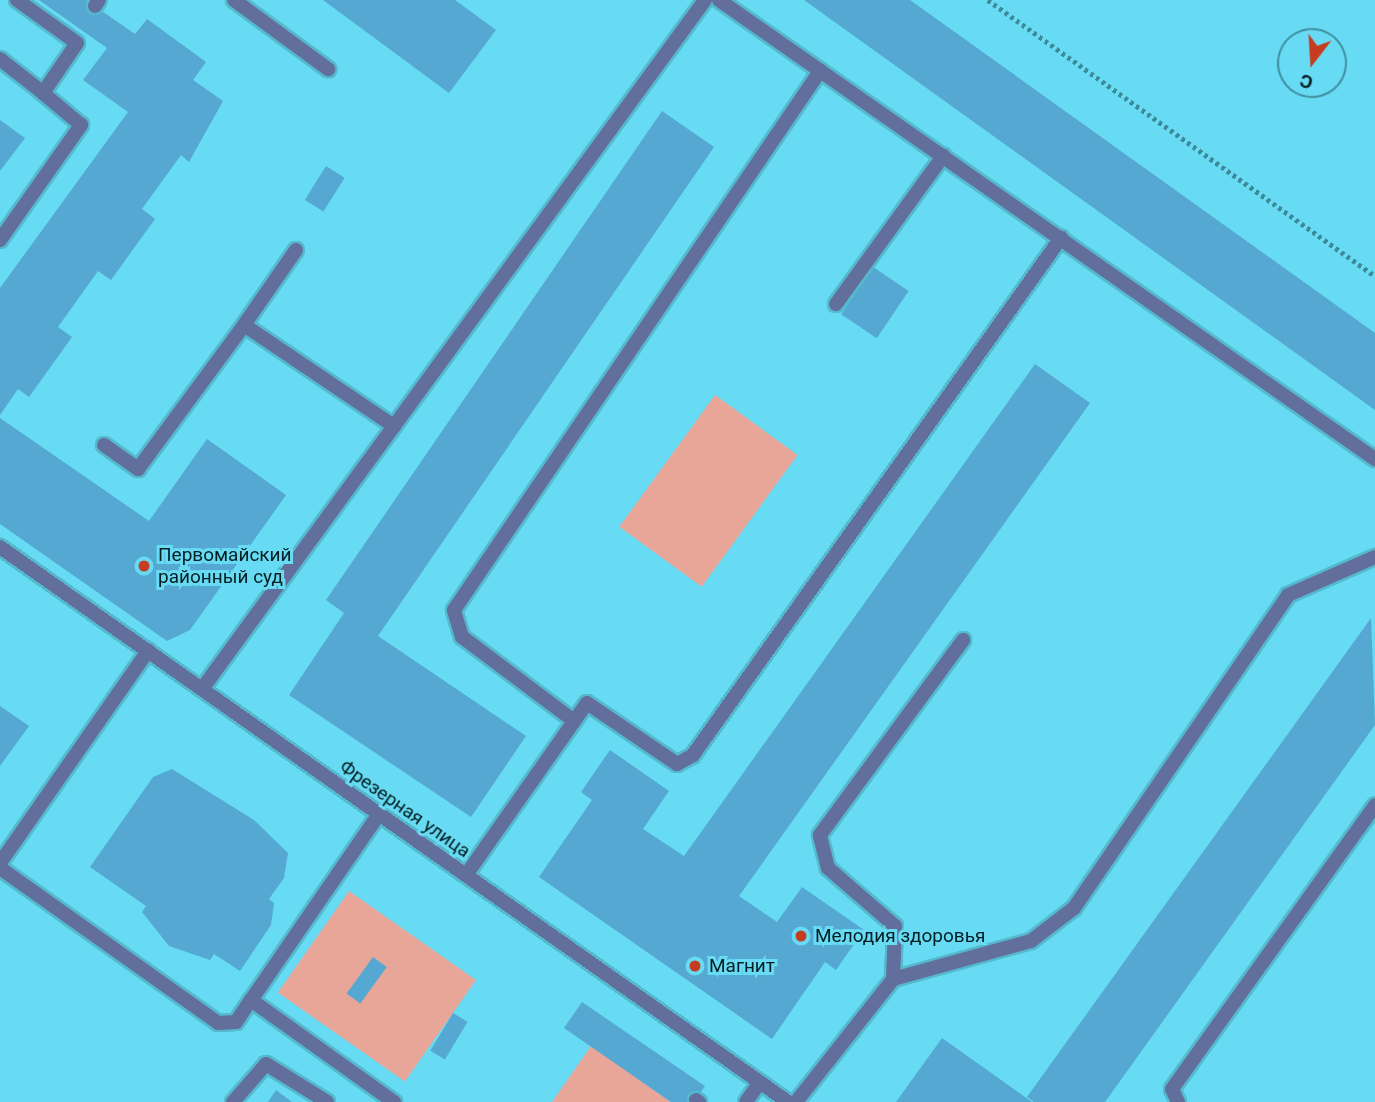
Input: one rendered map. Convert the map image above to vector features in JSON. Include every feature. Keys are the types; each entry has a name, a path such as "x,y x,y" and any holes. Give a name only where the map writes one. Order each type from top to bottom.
{"street":[{"path":"17,0 78,36 43,93"},
{"path":"234,0 328,69"},
{"path":"202,689 705,0"},
{"path":"719,0 1375,459"},
{"path":"0,59 81,125 0,240"},
{"path":"574,721 462,637 454,610 820,71"},
{"path":"836,304 943,156"},
{"path":"466,875 587,703 677,764 694,754 1061,238"},
{"path":"104,445 138,469 296,250"},
{"path":"244,325 394,426"},
{"name":"Фрезерная улица","path":"0,547 788,1102"},
{"path":"893,979 1031,941 1074,908 1288,594 1375,557"},
{"path":"796,1102 893,979 895,926 828,868 820,835 963,640"},
{"path":"148,651 0,865 218,1023 236,1022 379,814"},
{"path":"1178,1102 1172,1088 1375,805"},
{"path":"251,1000 394,1102"},
{"path":"233,1102 266,1064 327,1102"},
{"path":"746,1102 760,1082"}],"path":[{"path":"988,0 1375,276"}],"shaded area":[{"path":"715,395 798,455 702,587 619,527"},
{"path":"349,891 476,980 405,1081 278,993"},
{"path":"591,1046 671,1102 552,1102"}],"building":[{"path":"39,0 86,0 135,34 147,19 206,62 193,80 223,101 189,162 181,155 142,209 155,219 111,280 98,271 58,327 72,337 29,397 18,389 0,415 0,288 128,112 83,80 107,48"},
{"path":"323,0 455,0 496,30 449,93"},
{"path":"804,0 910,0 1375,333 1375,410"},
{"path":"662,111 714,147 378,636 526,736 471,817 289,695 344,613 326,600"},
{"path":"0,120 25,138 0,171"},
{"path":"326,166 345,178 323,212 305,200"},
{"path":"873,267 909,291 877,338 841,314"},
{"path":"1035,364 1090,403 739,896 777,922 802,887 864,930 836,970 825,962 772,1039 539,877 592,800 581,792 610,750 669,791 643,829 684,856"},
{"path":"0,418 149,521 207,439 286,495 190,630 167,641 0,524"},
{"path":"1371,618 1375,725 1105,1102 1034,1102 1027,1097"},
{"path":"0,706 29,726 0,766"},
{"path":"172,769 254,820 288,853 284,878 269,899 274,903 271,925 240,971 214,954 210,960 169,946 142,912 146,906 90,867 153,777"},
{"path":"373,957 387,967 360,1003 347,993"},
{"path":"582,1002 705,1086 694,1102 671,1102 564,1028"},
{"path":"453,1013 468,1022 445,1059 430,1051"},
{"path":"942,1038 1032,1102 896,1102"},
{"path":"276,1090 292,1102 268,1102"}],"place":[{"name":"Первомайский районный суд","path":"144,566"},
{"name":"Мелодия здоровья","path":"801,936"},
{"name":"Магнит","path":"695,966"}]}
